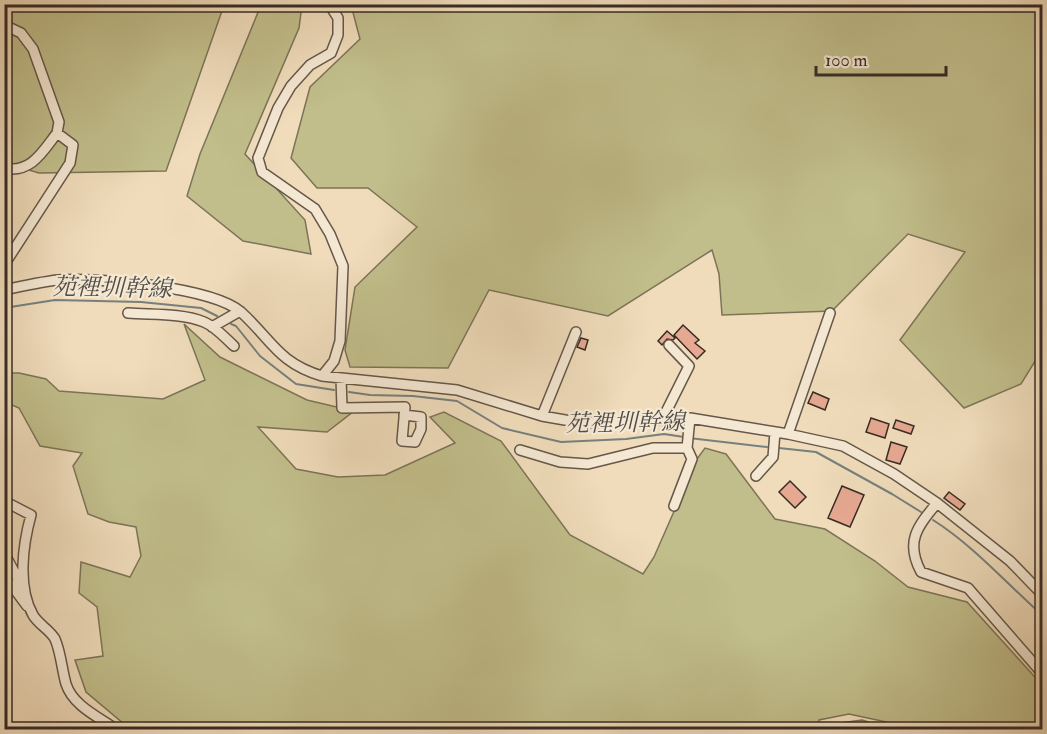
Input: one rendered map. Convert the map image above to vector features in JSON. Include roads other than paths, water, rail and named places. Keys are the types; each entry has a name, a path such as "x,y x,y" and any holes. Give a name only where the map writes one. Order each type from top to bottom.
{"street":[{"path":"322,376 334,361 340,341 343,266 330,234 315,209 262,172 258,158 278,108 291,86 310,65 331,53 338,35 338,18 329,4"},
{"path":"4,25 21,33 33,49 59,122 57,133 35,162 15,171 4,168"},
{"path":"4,265 70,163 73,145 57,133"},
{"path":"4,290 60,280 109,282 185,290 207,295 240,311 278,353 305,371 322,376 457,390 542,416 594,423 690,418 788,434 843,446 894,474 936,503 1010,561 1042,594"},
{"path":"212,327 240,311"},
{"path":"128,313 185,317 205,322 234,346"},
{"path":"788,434 830,313"},
{"path":"542,416 576,332"},
{"path":"663,418 689,366 669,345"},
{"path":"341,378 342,408 405,407 404,415"},
{"path":"674,506 692,459 687,448 690,418"},
{"path":"756,476 773,457 776,432"},
{"path":"520,450 560,462 588,464 653,448 687,448"},
{"path":"4,501 31,515 24,540 23,566 26,594"},
{"path":"936,503 916,529 913,557 921,572 968,588 1042,673"},
{"path":"4,554 26,594 33,616"},
{"path":"4,574 33,616 54,638 67,686 74,700 117,729"}],"waterway":[{"name":"苑裡圳幹線","path":"4,308 55,300 141,302 201,308 217,316"},
{"name":"苑裡圳幹線","path":"231,324 236,326 260,356 296,384 334,390"},
{"name":"苑裡圳幹線","path":"349,392 457,401 502,428 561,442 626,439 664,434 684,437"},
{"name":"苑裡圳幹線","path":"689,438 767,447"},
{"name":"苑裡圳幹線","path":"779,448 816,452 921,512"},
{"name":"苑裡圳幹線","path":"933,520 976,553 1042,615"}]}
